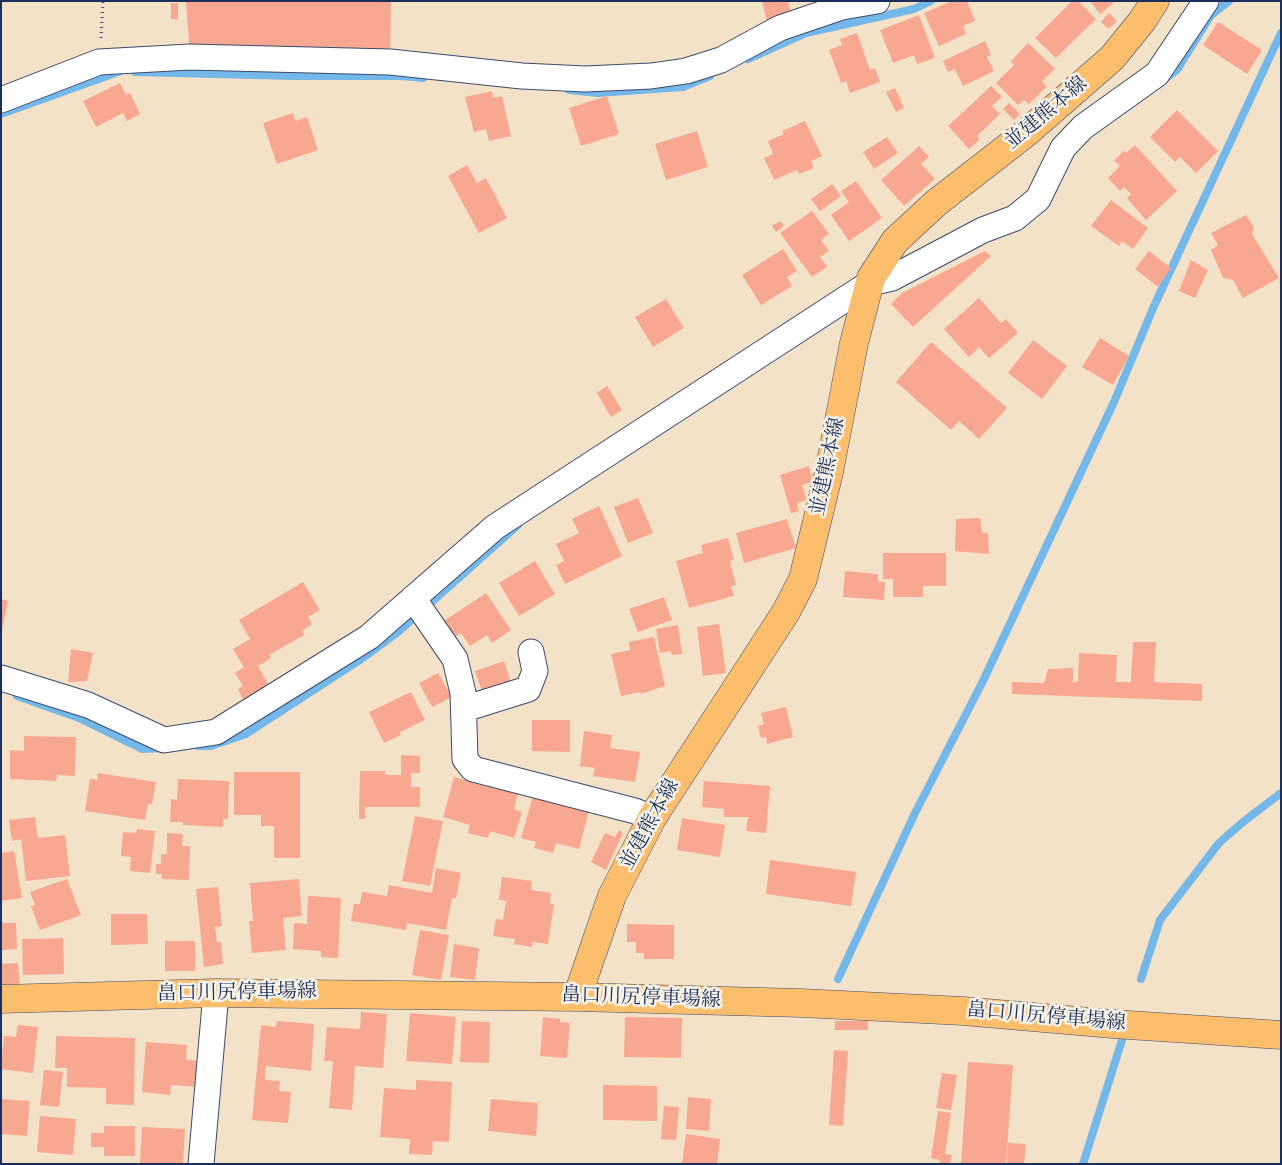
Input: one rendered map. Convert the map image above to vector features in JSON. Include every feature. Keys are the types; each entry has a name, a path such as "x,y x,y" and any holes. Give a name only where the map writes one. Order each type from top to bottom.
{"main road":[{"name":"並建熊本線","path":"577,997 612,896 652,818 786,612 803,579 829,472 854,343 870,283 895,242 936,203 1026,133 1112,58 1142,21 1155,1"},
{"name":"畠口川尻停車場線","path":"1,999 216,992 577,997 801,1003 963,1011 1113,1024 1281,1035"}],"street":[{"path":"1,100 99,62 190,57 390,62 522,76 585,79 651,76 686,71 721,60 780,28 842,4 877,1"},
{"path":"1,678 88,705 164,740 216,732 369,637 495,527 870,283 892,278 982,230 1015,218 1038,199 1063,148 1082,127 1157,74 1206,1"},
{"path":"413,598 455,659 464,693 465,759 473,769 635,811 652,818"},
{"path":"464,709 528,689 535,671 531,652"},
{"path":"201,1164 216,992"}],"path":[{"path":"99,62 103,1"}],"building":[{"path":"186,1 391,1 390,62 190,57"},
{"path":"762,1 788,1 791,14 767,21"},
{"path":"952,1 967,1 975,21 963,26 966,34 939,46 924,13"},
{"path":"1072,1 1078,1 1096,19 1056,58 1035,38"},
{"path":"1090,1 1116,1 1100,14"},
{"path":"171,3 178,3 178,19 171,19"},
{"path":"1109,13 1117,21 1109,29 1101,22"},
{"path":"919,15 935,58 917,64 914,55 893,63 880,30"},
{"path":"1218,22 1262,50 1247,74 1203,45"},
{"path":"857,33 870,70 875,68 880,82 850,93 846,81 841,83 829,50 842,45 840,39"},
{"path":"985,41 991,55 987,57 994,71 963,86 955,69 948,72 943,61"},
{"path":"1028,43 1055,69 1042,81 1047,86 1029,104 1024,100 1018,105 996,83 1014,65 1011,61"},
{"path":"120,83 126,95 130,93 140,114 127,121 123,113 96,127 83,101"},
{"path":"991,86 1002,97 992,106 1000,114 977,136 980,139 969,149 948,126"},
{"path":"895,88 904,108 896,112 886,92"},
{"path":"492,91 493,98 502,96 511,136 489,141 486,129 474,132 465,97"},
{"path":"607,96 619,134 581,146 569,108"},
{"path":"1009,103 1020,114 1014,120 1003,109"},
{"path":"1177,110 1218,151 1196,173 1180,157 1175,162 1150,137"},
{"path":"293,113 295,121 307,117 318,150 277,164 263,123"},
{"path":"805,121 822,156 811,161 814,168 799,174 797,170 774,180 764,158 773,154 768,141 784,134 782,131"},
{"path":"697,131 708,167 666,180 655,144"},
{"path":"887,137 898,153 874,169 863,152"},
{"path":"1135,145 1177,191 1146,220 1127,198 1131,194 1124,187 1120,191 1108,178 1120,166 1114,160 1124,151 1126,153"},
{"path":"919,146 929,157 921,164 935,179 904,206 881,180"},
{"path":"467,165 477,183 486,178 507,218 479,233 448,176"},
{"path":"856,181 882,218 849,241 831,215 849,202 841,191"},
{"path":"832,184 841,196 820,211 811,199"},
{"path":"1111,200 1148,228 1133,249 1122,241 1119,246 1091,226"},
{"path":"812,211 829,234 821,240 829,251 820,257 827,267 812,277 780,233"},
{"path":"1246,215 1254,228 1252,234 1279,278 1243,298 1233,280 1223,278 1211,250 1218,245 1211,233"},
{"path":"780,221 784,226 776,232 772,226"},
{"path":"783,249 797,271 787,277 792,286 761,305 742,275"},
{"path":"985,251 991,256 913,327 891,304 902,293"},
{"path":"1149,251 1171,268 1158,287 1135,269"},
{"path":"1191,260 1208,270 1195,298 1179,291"},
{"path":"979,298 1001,323 1006,319 1018,333 989,358 979,347 969,357 944,329"},
{"path":"666,299 684,328 653,347 635,317"},
{"path":"1100,338 1129,356 1113,385 1082,367"},
{"path":"1033,340 1067,366 1042,399 1008,373"},
{"path":"931,342 1007,408 979,439 959,421 951,430 896,382"},
{"path":"607,386 622,410 611,417 597,393"},
{"path":"809,466 813,482 802,485 807,500 797,503 799,511 791,513 780,475"},
{"path":"638,498 653,533 628,543 614,507"},
{"path":"599,506 622,556 565,584 556,565 564,561 556,544 579,533 572,519"},
{"path":"980,518 982,533 988,533 989,554 955,551 956,519"},
{"path":"787,519 796,548 744,563 736,533"},
{"path":"728,538 734,560 730,561 736,585 731,586 734,596 689,608 676,561 703,553 701,545"},
{"path":"883,553 946,553 946,586 923,586 923,597 893,597 893,579 883,579"},
{"path":"535,561 555,594 519,616 499,583"},
{"path":"845,571 878,574 878,581 885,582 884,600 843,597"},
{"path":"303,582 320,610 308,617 312,624 302,631 304,635 269,655 271,658 258,666 269,686 244,701 238,689 243,686 235,673 244,667 233,649 250,639 239,620"},
{"path":"486,593 511,630 492,643 487,635 470,646 461,633 455,637 444,621"},
{"path":"664,597 672,620 638,632 629,609"},
{"path":"1,599 8,601 2,630 1,630"},
{"path":"719,624 726,673 703,676 697,627"},
{"path":"678,625 682,654 672,655 671,651 660,653 656,629"},
{"path":"654,637 665,686 641,694 640,692 621,696 611,654 630,650 629,642"},
{"path":"1133,642 1156,642 1154,682 1202,684 1202,701 1012,694 1012,682 1044,683 1048,669 1073,668 1073,683 1078,681 1079,653 1117,655 1116,682 1131,682"},
{"path":"71,649 93,653 87,681 68,682"},
{"path":"504,661 512,685 483,694 475,671"},
{"path":"438,673 452,697 432,707 419,683"},
{"path":"411,692 425,720 400,732 401,735 384,743 369,712"},
{"path":"786,707 793,737 767,744 766,737 761,738 758,726 764,724 761,713"},
{"path":"532,720 570,720 570,752 532,751"},
{"path":"584,731 612,735 610,748 640,752 635,782 593,776 595,768 580,766"},
{"path":"24,736 76,737 75,776 57,775 56,781 10,779 10,750 24,751"},
{"path":"401,755 420,756 420,773 411,773 411,787 420,787 420,807 365,807 365,819 359,819 360,771 385,771 385,775 401,775"},
{"path":"234,772 300,772 300,858 274,858 274,826 261,826 261,815 234,815"},
{"path":"98,773 156,782 152,804 148,804 145,820 85,811 90,779 97,780"},
{"path":"454,777 518,793 514,809 522,812 514,838 490,831 488,838 468,833 470,825 443,817"},
{"path":"178,779 229,781 228,819 223,819 223,827 183,825 183,822 170,822 171,799 177,800"},
{"path":"704,781 770,786 766,833 746,831 748,817 724,817 724,809 702,807"},
{"path":"533,796 589,811 579,849 556,843 553,853 534,848 536,842 521,838"},
{"path":"415,816 443,821 430,886 402,881"},
{"path":"35,817 38,838 65,835 70,876 26,881 21,839 12,841 9,820"},
{"path":"682,818 725,825 720,857 677,850"},
{"path":"137,829 155,831 150,873 130,871 131,857 121,856 123,832 136,833"},
{"path":"619,830 623,833 606,870 591,862 605,833 615,837"},
{"path":"167,833 183,834 182,846 190,846 189,880 162,879 162,874 156,874 156,864 161,864 161,854 167,854"},
{"path":"14,851 22,898 1,901 1,853"},
{"path":"770,860 856,872 851,906 766,894"},
{"path":"436,868 461,873 456,898 452,898 446,930 407,923 406,930 351,921 354,904 360,904 362,892 387,896 389,885 432,893"},
{"path":"502,877 532,881 531,890 551,893 550,904 554,904 548,944 532,942 532,947 514,944 515,939 493,936 496,919 503,920 506,901 499,900"},
{"path":"67,879 81,915 40,930 31,906 35,905 30,892"},
{"path":"299,879 302,916 283,918 286,950 252,953 249,921 253,921 250,883"},
{"path":"218,887 222,926 215,927 217,942 221,942 223,964 204,967 196,889"},
{"path":"308,896 341,898 338,958 321,957 321,951 293,949 294,923 307,924"},
{"path":"111,914 147,914 148,944 111,945"},
{"path":"1,923 16,923 17,949 1,950"},
{"path":"627,924 674,925 674,959 644,959 644,953 636,953 636,942 627,942"},
{"path":"420,930 449,935 441,980 412,975"},
{"path":"63,938 64,974 23,975 22,939"},
{"path":"165,941 195,941 195,971 165,971"},
{"path":"454,944 479,948 475,980 450,977"},
{"path":"18,963 20,988 1,989 1,964"},
{"path":"361,1012 387,1014 383,1068 355,1066 352,1110 329,1108 333,1061 324,1061 327,1027 360,1029"},
{"path":"410,1013 456,1017 452,1064 406,1061"},
{"path":"543,1017 560,1019 560,1022 570,1023 567,1058 540,1056"},
{"path":"625,1017 682,1018 681,1058 624,1057"},
{"path":"277,1021 314,1024 311,1071 266,1066 265,1080 280,1081 279,1091 291,1092 288,1123 252,1120 261,1025 276,1027"},
{"path":"462,1021 490,1022 489,1063 460,1062"},
{"path":"835,1021 868,1021 868,1030 835,1030"},
{"path":"18,1025 38,1027 33,1073 1,1069 4,1036 16,1037"},
{"path":"56,1036 135,1038 134,1105 106,1104 106,1088 67,1087 67,1068 55,1068"},
{"path":"146,1042 187,1045 186,1060 201,1061 198,1087 171,1085 170,1095 142,1092"},
{"path":"834,1050 848,1051 843,1126 829,1125"},
{"path":"968,1062 1013,1065 1006,1164 961,1164"},
{"path":"44,1070 63,1072 59,1107 40,1105"},
{"path":"942,1073 957,1075 951,1110 936,1108"},
{"path":"416,1080 452,1082 449,1142 433,1141 432,1155 409,1154 410,1139 380,1137 384,1088 416,1090"},
{"path":"603,1085 657,1086 657,1121 603,1120"},
{"path":"688,1097 711,1099 709,1131 686,1129"},
{"path":"1,1099 30,1101 27,1136 1,1134"},
{"path":"491,1099 538,1103 536,1136 488,1131"},
{"path":"664,1106 679,1107 676,1140 661,1139"},
{"path":"938,1111 951,1113 945,1154 952,1155 950,1164 939,1163 940,1160 931,1158"},
{"path":"40,1116 76,1119 73,1155 37,1152"},
{"path":"104,1126 135,1126 135,1156 104,1156 104,1147 91,1147 91,1133 104,1133"},
{"path":"142,1127 185,1129 183,1164 140,1163"},
{"path":"686,1134 720,1139 717,1164 682,1164"},
{"path":"1008,1143 1026,1144 1024,1164 1007,1164"}],"waterway":[{"path":"748,59 806,33 914,9 931,1"},
{"path":"1166,78 1177,70 1211,15 1229,1"},
{"path":"838,979 915,813 983,681 1114,402 1154,306 1281,33"},
{"path":"1,114 121,71"},
{"path":"135,72 293,76 401,76 423,78"},
{"path":"569,90 598,93 683,87 710,76"},
{"path":"198,746 211,746 246,734 360,660 398,632 518,525"},
{"path":"17,696 79,718 142,749 162,748"},
{"path":"1141,979 1160,920 1219,843 1281,793"},
{"path":"1083,1164 1122,1040"}]}
